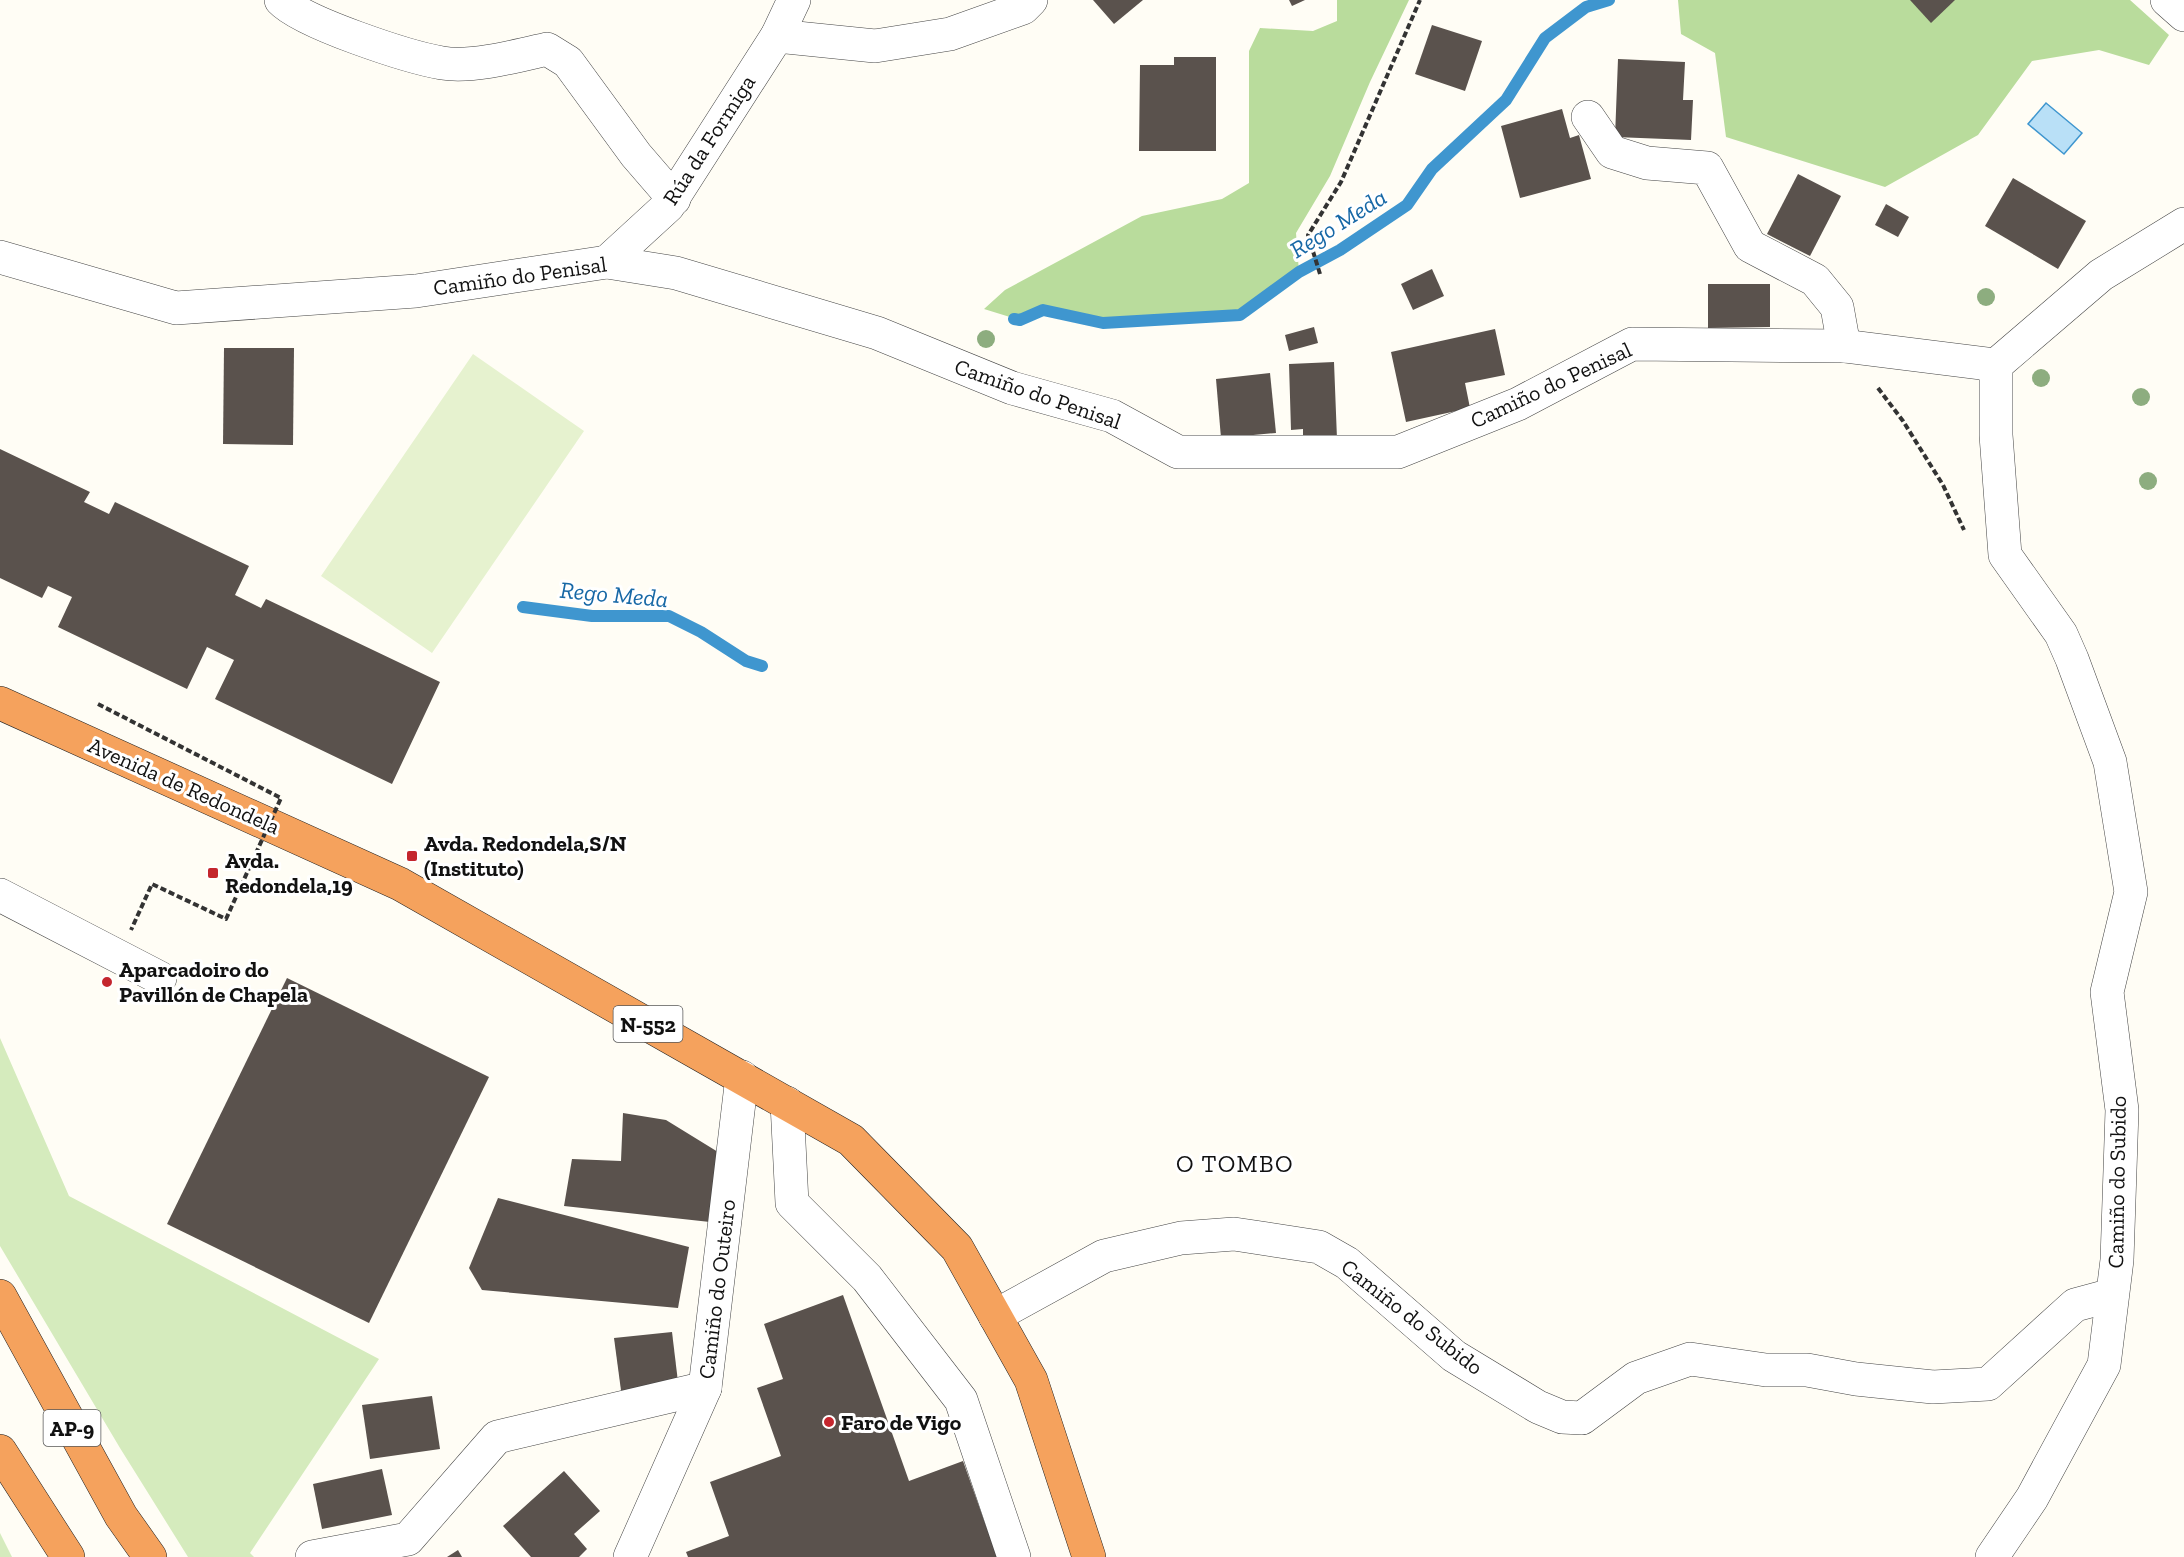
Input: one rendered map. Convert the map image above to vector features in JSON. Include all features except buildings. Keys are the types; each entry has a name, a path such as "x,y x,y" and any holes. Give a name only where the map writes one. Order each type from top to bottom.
{"highway":[{"name":"Avenida de Redondela","path":"0,703 400,884 851,1140 957,1248 1031,1380 1089,1557"},
{"name":"AP-9","path":"0,1296 121,1516 150,1557"},
{"path":"0,1451 68,1557"}],"street":[{"path":"281,0 289,9 351,36 444,64 501,60 547,49 568,62 636,155 674,199"},
{"name":"Rúa da Formiga","path":"607,262 674,199 777,36 794,0"},
{"path":"777,36 875,46 950,34 1023,8 1031,0"},
{"path":"2167,0 2184,15"},
{"path":"1588,117 1612,152 1647,163 1707,168 1750,246 1815,280 1837,307 1844,346"},
{"path":"1996,365 2101,275 2184,224"},
{"name":"Camiño do Penisal","path":"0,257 176,308 416,291 607,262 676,273 877,333 1012,388 1112,416 1178,452 1398,452 1518,404 1632,344 1844,346 1996,365"},
{"name":"Camiño do Subido","path":"1992,1557 2032,1498 2104,1365 2118,1260 2122,1110 2107,992 2131,892 2110,762 2072,659 2061,634 2005,555 1996,435 1996,365"},
{"path":"0,895 160,978"},
{"name":"Camiño do Outeiro","path":"630,1557 705,1388 742,1077"},
{"path":"787,1103 792,1203 867,1278 961,1400 1014,1557"},
{"name":"Camiño do Subido","path":"995,1316 1104,1256 1180,1238 1234,1234 1319,1247 1347,1263 1454,1356 1538,1407 1562,1417 1582,1418 1636,1378 1690,1359 1766,1370 1807,1370 1856,1379 1934,1387 1988,1384 2075,1305 2112,1295"},
{"path":"312,1557 408,1539 497,1437 705,1388"}],"path":[{"path":"1320,274 1308,235 1341,182 1420,0"},
{"path":"1872,382 1903,421 1943,485 1961,526"},
{"path":"98,704 281,798 226,920 152,884 131,930"}],"green space":[{"path":"1337,0 1409,0 1370,82 1330,176 1296,233 1299,272 1240,315 1103,323 1043,310 1020,320 984,309 1005,290 1142,216 1222,199 1249,183 1249,51 1260,28 1313,31 1337,21"},
{"path":"1678,0 2130,0 2169,35 2149,65 2099,50 2032,61 1978,135 1885,187 1726,137 1715,53 1681,34"},
{"path":"473,354 584,431 432,653 321,576"},
{"path":"0,1038 69,1196 379,1359 250,1553 254,1557 188,1557 120,1448 0,1246"},
{"path":"0,1533 12,1557 0,1557"}],"water":[{"path":"2046,103 2082,133 2064,154 2028,124"}],"waterway":[{"name":"Rego Meda","path":"1014,319 1020,320 1043,310 1103,323 1240,315 1299,272 1340,250 1407,205 1432,169 1506,100 1545,38 1586,7 1609,0"},
{"name":"Rego Meda","path":"523,607 592,616 669,616 701,632 746,661 762,666"}],"place":[{"name":"Avda. Redondela,S/N (Instituto)","path":"412,856"},
{"name":"Avda. Redondela,19","path":"213,873"},
{"name":"Aparcadoiro do Pavillón de Chapela","path":"107,982"},
{"name":"Faro de Vigo","path":"829,1422"}],"district":[{"name":"O TOMBO","path":"1235,1163"}]}
